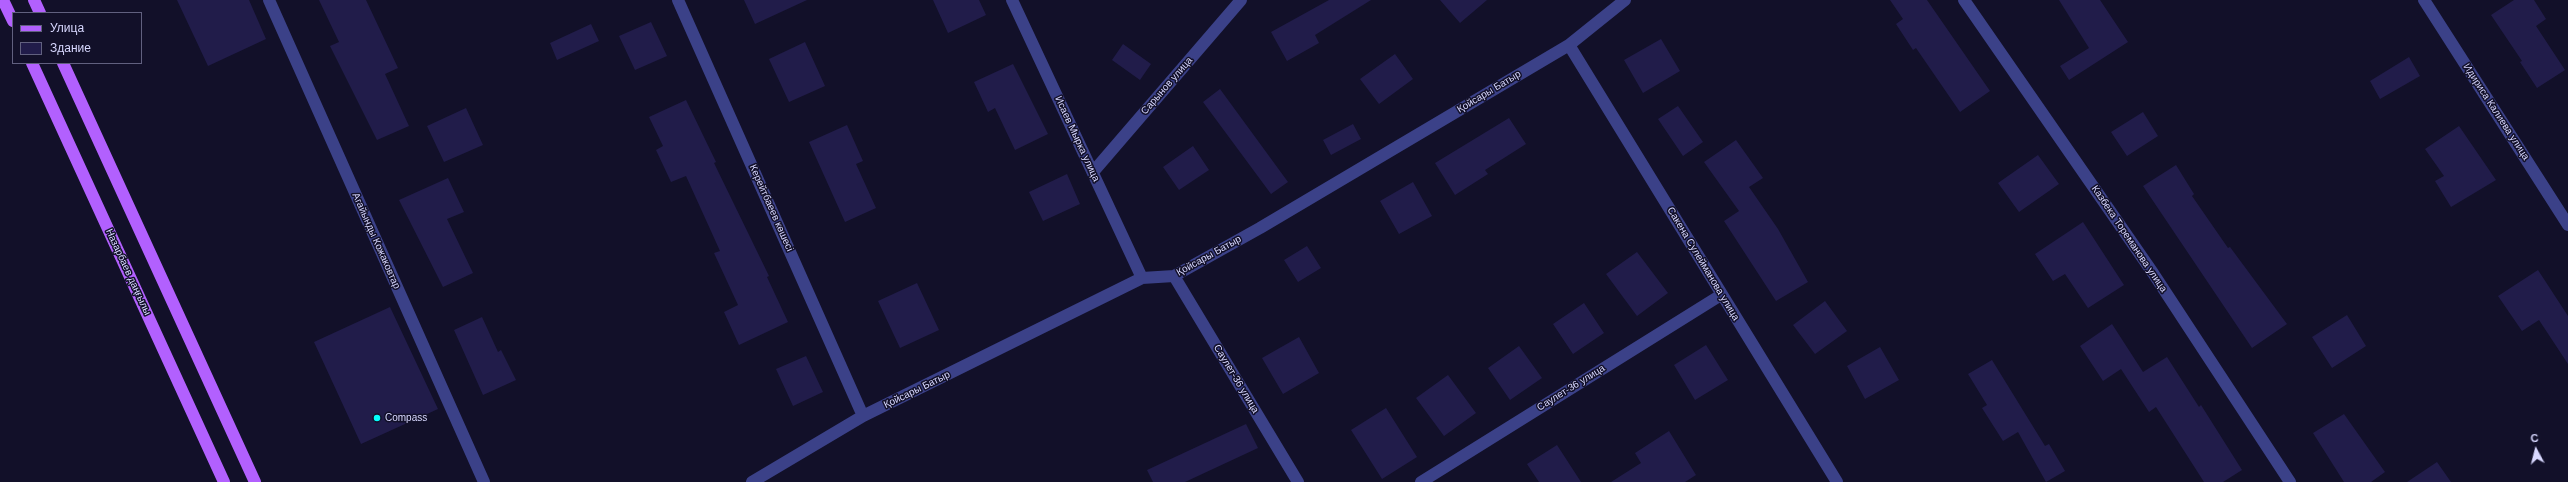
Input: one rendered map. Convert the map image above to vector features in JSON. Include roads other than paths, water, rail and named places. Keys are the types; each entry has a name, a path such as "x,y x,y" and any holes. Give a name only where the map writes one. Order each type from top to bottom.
{"main road":[{"path":"3,0 12,19"},
{"path":"34,0 40,12"},
{"name":"Назарбаев даңғылы","path":"32,64 224,482"},
{"path":"63,64 255,482"}],"street":[{"name":"Агайынды Кожаковтар","path":"269,0 484,482"},
{"name":"Керейтбаеев көшесі","path":"678,0 863,416"},
{"name":"Исаев Мырка улица","path":"1012,0 1142,278"},
{"name":"Сарынов улица","path":"1093,172 1241,0"},
{"name":"Қойсары Батыр","path":"752,482 863,416 1142,278 1174,276 1260,228 1569,45 1625,0"},
{"name":"Казбека Тореманова улица","path":"1964,0 2153,273 2290,482"},
{"name":"Идириса Калиева улица","path":"2424,0 2568,225"},
{"name":"Сакена Сулейманова улица","path":"1569,45 1837,482"},
{"name":"Саулет-36 улица","path":"1174,276 1298,482"},
{"name":"Саулет-36 улица","path":"1421,482 1721,295"}],"place":[{"name":"Compass","path":"377,418"}]}
